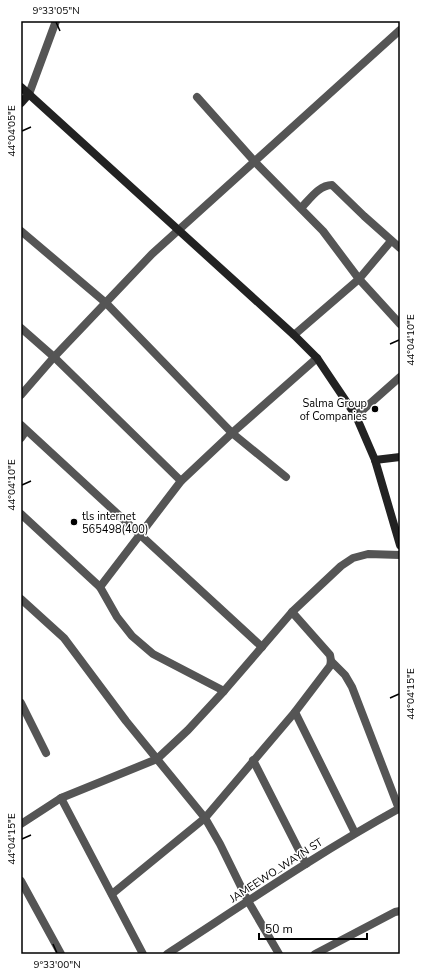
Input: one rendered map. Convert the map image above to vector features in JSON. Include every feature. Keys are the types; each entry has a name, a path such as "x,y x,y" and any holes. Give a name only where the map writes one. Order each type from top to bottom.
{"main road":[{"path":"21,88 294,334 317,358 356,416 375,460 400,545"},
{"path":"21,103 29,94"},
{"path":"375,460 400,457"}],"street":[{"path":"29,94 56,21"},
{"path":"21,395 54,357 152,254 400,30"},
{"path":"197,97 255,162 324,231 359,279 400,324"},
{"path":"301,208 321,188 326,185 332,185 400,248"},
{"path":"21,231 106,303 232,433 286,477"},
{"path":"294,334 359,279 391,241"},
{"path":"21,328 54,357 181,481"},
{"path":"100,587 181,481 232,433 317,358"},
{"path":"356,416 400,377"},
{"path":"21,438 24,428 262,647"},
{"path":"21,514 100,587 121,622 132,636 153,654 224,692"},
{"path":"21,824 61,798 157,759 188,730 224,692 292,612 341,566 353,558 368,554 400,555"},
{"path":"21,599 64,638 126,721 205,818 220,844 248,901 279,954"},
{"path":"292,612 330,656 331,661 345,675 352,687 400,808"},
{"path":"112,894 205,818 295,712 330,666 331,661"},
{"path":"21,703 46,753"},
{"path":"295,712 355,833"},
{"path":"253,760 306,864"},
{"path":"61,798 143,954"},
{"name":"JAMEEWO_WAYN ST","path":"167,954 355,833 400,808"},
{"path":"21,881 61,954"},
{"path":"315,954 395,912 400,911"}],"place":[{"name":"Salma Group of Companies","path":"375,409"},
{"name":"tls internet 565498(400)","path":"74,522"}]}
